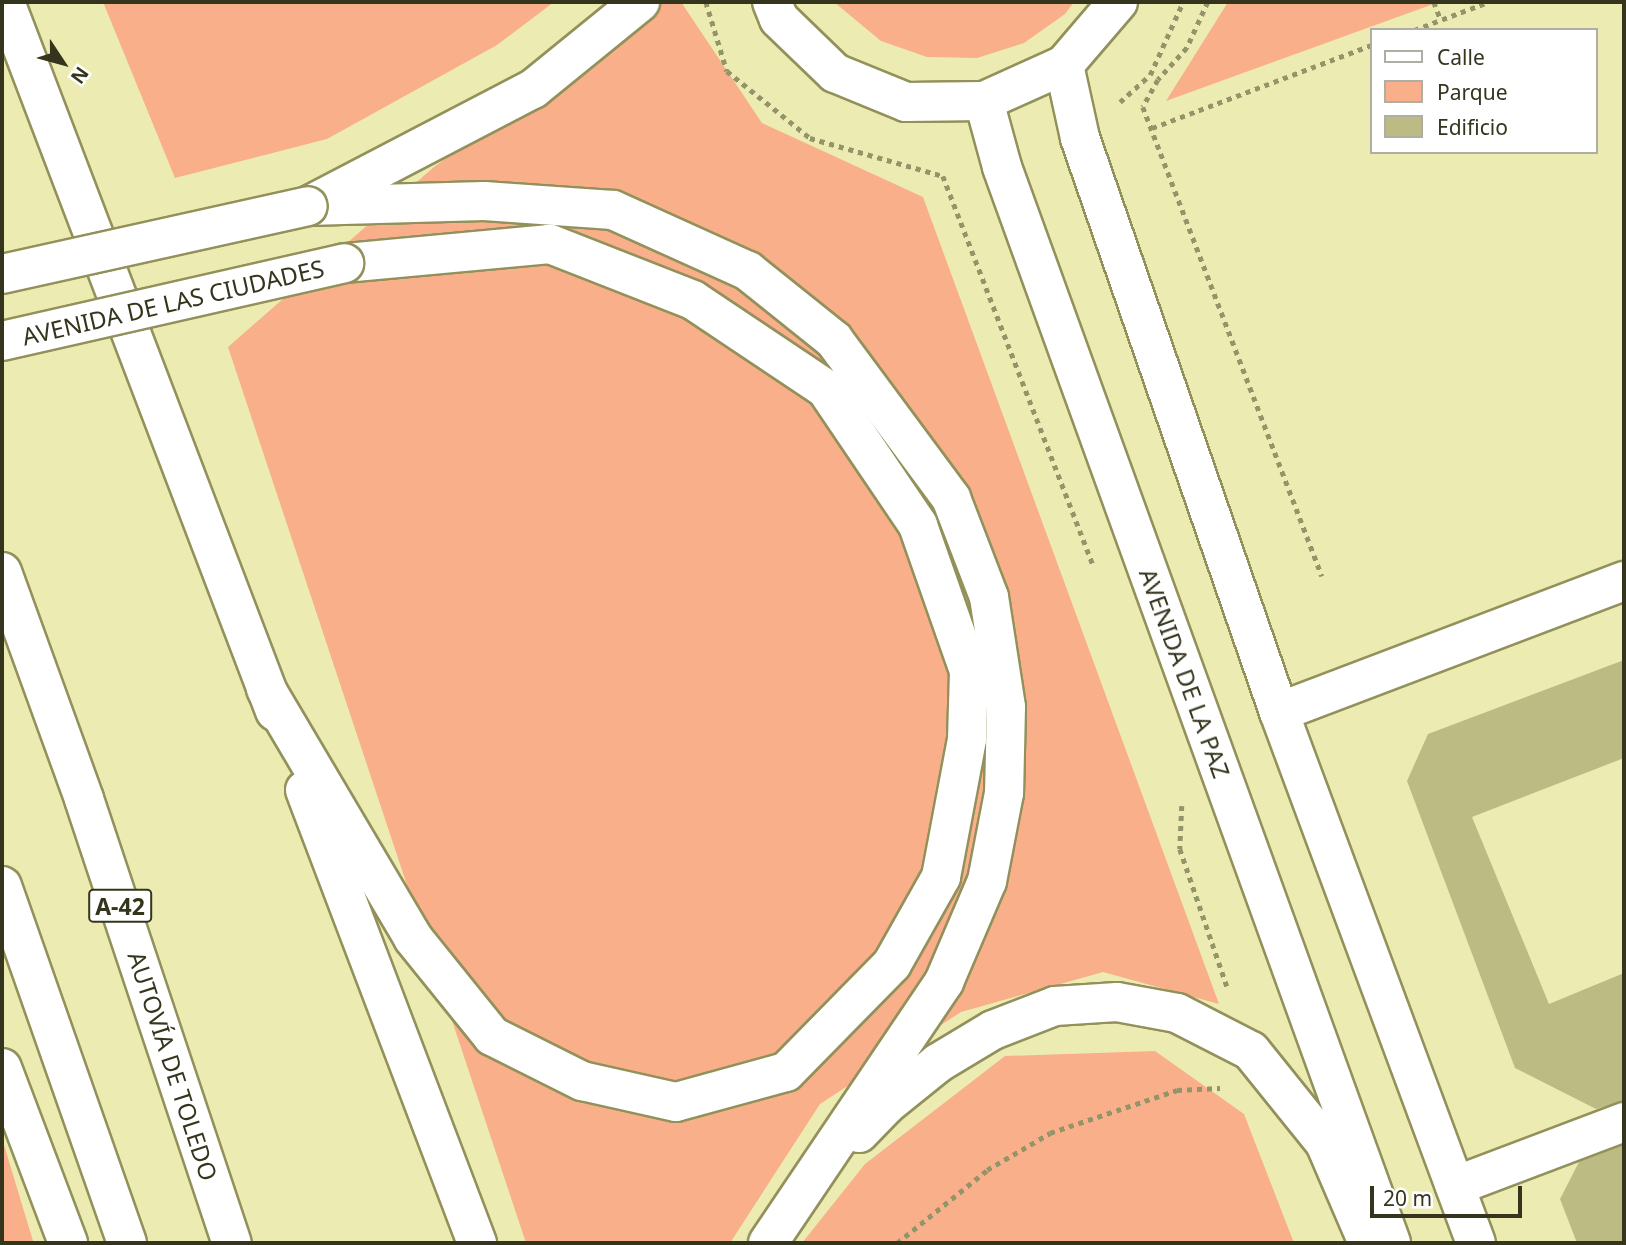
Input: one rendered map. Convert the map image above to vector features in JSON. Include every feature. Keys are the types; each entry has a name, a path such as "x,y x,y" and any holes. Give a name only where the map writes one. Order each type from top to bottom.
{"main road":[{"path":"5,2 477,1243"},
{"path":"308,206 533,89 640,2"},
{"path":"772,2 779,19 835,73 906,102 984,101 1064,65 1118,2"},
{"path":"1064,65 1080,138 1279,712 1476,1243"},
{"name":"AVENIDA DE LA PAZ","path":"984,101 1002,167 1391,1243"},
{"path":"2,274 308,206 484,201 613,210 748,271 834,340 951,498 989,597 1006,707 1004,793 987,881 944,982 768,1243"},
{"name":"AVENIDA DE LAS CIUDADES","path":"2,341 344,262 550,244 693,300 825,389 918,525 969,671 967,738 941,877 892,964 786,1072 677,1102 582,1081 492,1036 413,938 266,689"},
{"name":"AUTOVÍA DE TOLEDO","path":"2,572 84,799 232,1243"},
{"path":"1279,712 1624,580"},
{"path":"2,886 127,1243"},
{"path":"789,1209 886,1105 938,1063 993,1030 1055,1006 1117,1002 1177,1013 1251,1051 1325,1143 1368,1243"},
{"path":"2,1068 68,1243"},
{"path":"1455,1186 1624,1122"}],"path":[{"path":"706,2 727,71 810,138 943,176 1099,579"},
{"path":"1208,2 1187,48 1158,80 1143,107 1322,576"},
{"path":"1434,2 1441,20"},
{"path":"1419,28 1488,2"},
{"path":"1152,128 1370,46"},
{"path":"1178,792 1182,804 1180,849 1251,1051"},
{"path":"897,1243 987,1170 1051,1133 1177,1090 1232,1088"}],"green space":[{"path":"103,2 554,2 497,45 327,139 175,178"},
{"path":"662,2 681,2 762,123 923,197 1219,1004 1103,972 961,1012 820,1104 730,1243 526,1243 228,347 434,167"},
{"path":"834,2 1074,2 1065,14 1024,43 977,58 927,57 881,41"},
{"path":"1228,2 1439,2 1166,101"},
{"path":"1155,1051 1244,1114 1294,1243 802,1243 865,1164 1005,1056"},
{"path":"2,1138 33,1241 34,1243 2,1243"}],"building":[{"path":"1624,660 1624,758 1472,817 1549,1004 1624,973 1624,1101 1596,1109 1515,1068 1407,781 1428,734"},
{"path":"1624,1145 1624,1243 1577,1243 1560,1199 1579,1162"}]}
